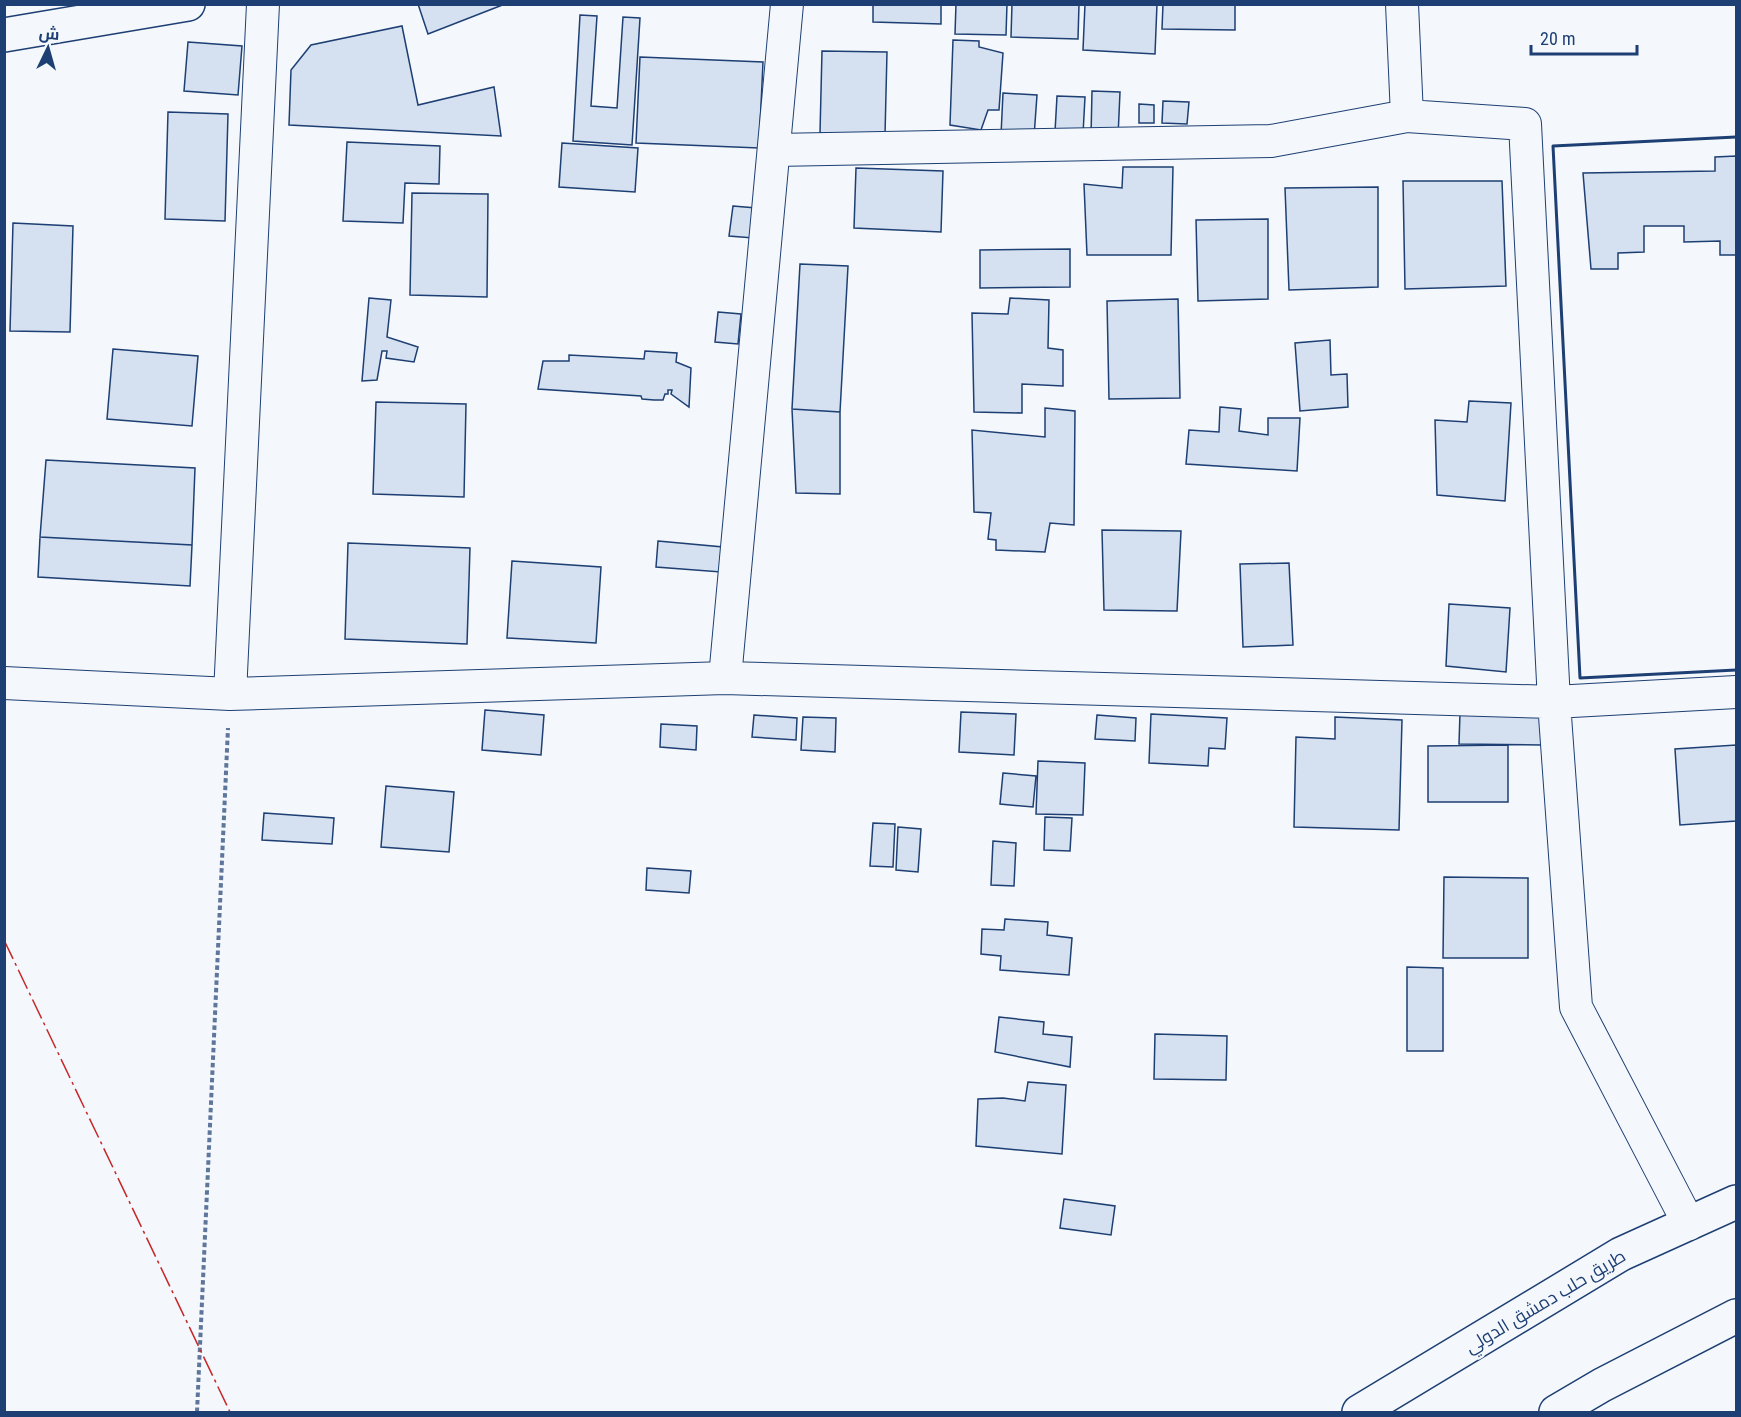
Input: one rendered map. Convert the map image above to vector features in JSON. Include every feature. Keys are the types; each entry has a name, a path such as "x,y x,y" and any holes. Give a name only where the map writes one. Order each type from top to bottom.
{"highway":[{"path":"4,35 188,4"},
{"name":"طريق حلب دمشق الدولي","path":"1359,1413 1621,1254 1737,1202"},
{"path":"1556,1413 1602,1385 1737,1316"}],"street":[{"path":"230,694 263,4"},
{"path":"724,678 787,4"},
{"path":"1402,4 1407,116"},
{"path":"774,150 1271,141 1407,116 1526,124 1554,702 1576,1007 1689,1224"},
{"path":"4,683 230,694 724,678 1554,702 1737,692"}],"path":[{"path":"197,1413 230,694"}],"building":[{"path":"418,4 505,4 428,34"},
{"path":"873,4 941,4 941,24 873,22"},
{"path":"956,4 1007,4 1006,35 955,34"},
{"path":"1012,4 1079,4 1078,39 1011,37"},
{"path":"1085,4 1157,4 1155,54 1083,50"},
{"path":"1163,4 1235,4 1235,30 1162,29"},
{"path":"580,15 597,16 591,106 617,108 623,17 640,18 632,145 573,141"},
{"path":"402,26 418,105 494,87 501,136 289,125 291,70 311,45"},
{"path":"953,40 979,41 979,47 1003,53 999,110 988,110 981,130 950,125"},
{"path":"188,42 242,46 238,95 184,91"},
{"path":"822,51 887,52 885,135 820,133"},
{"path":"640,57 763,62 759,148 636,143"},
{"path":"1092,91 1120,92 1118,137 1091,136"},
{"path":"1003,93 1037,95 1034,137 1001,135"},
{"path":"1057,96 1085,97 1083,134 1055,132"},
{"path":"1163,101 1189,102 1187,124 1162,123"},
{"path":"1139,104 1154,105 1154,123 1139,123"},
{"path":"168,112 228,114 225,221 165,219"},
{"path":"347,142 440,146 439,184 405,183 403,223 343,221"},
{"path":"562,143 638,148 635,192 559,187"},
{"path":"1736,156 1736,255 1720,255 1720,241 1684,242 1684,226 1644,226 1644,252 1618,253 1618,269 1591,269 1583,173 1715,171 1715,157"},
{"path":"1123,167 1173,167 1171,255 1087,255 1084,184 1122,188"},
{"path":"856,168 943,171 941,232 854,228"},
{"path":"1403,181 1502,181 1506,286 1405,289"},
{"path":"1378,187 1378,287 1289,290 1285,188"},
{"path":"412,193 488,194 487,297 410,295"},
{"path":"733,206 756,208 753,238 729,236"},
{"path":"1268,219 1268,299 1198,301 1196,220"},
{"path":"13,223 73,226 70,332 10,331"},
{"path":"1070,249 1070,287 980,288 980,250"},
{"path":"800,264 848,266 840,412 792,409"},
{"path":"369,298 391,300 387,337 418,347 414,362 386,358 387,351 382,351 377,380 362,381"},
{"path":"1010,298 1049,300 1048,348 1063,350 1063,386 1022,384 1022,413 974,412 972,313 1008,314"},
{"path":"1178,299 1180,398 1109,399 1107,301"},
{"path":"718,312 741,314 738,344 715,342"},
{"path":"1330,340 1331,375 1347,374 1348,407 1300,411 1295,343"},
{"path":"113,349 198,356 192,426 107,419"},
{"path":"645,351 677,353 676,362 691,368 689,407 671,394 672,390 668,390 663,400 654,400 642,399 641,396 538,389 543,361 569,361 569,355 644,359"},
{"path":"1469,401 1511,403 1505,501 1437,495 1435,420 1467,422"},
{"path":"376,402 466,404 464,497 373,494"},
{"path":"1220,407 1241,409 1239,431 1268,435 1268,418 1300,418 1297,471 1186,464 1189,430 1219,432"},
{"path":"1045,408 1075,411 1074,525 1050,523 1045,552 996,550 996,540 988,539 991,513 974,512 972,430 1045,437"},
{"path":"792,409 840,412 840,494 796,493"},
{"path":"46,460 195,468 192,545 40,537"},
{"path":"1102,530 1181,531 1177,611 1104,610"},
{"path":"40,537 192,545 190,586 38,577"},
{"path":"658,541 723,547 721,572 656,567"},
{"path":"348,543 470,548 467,644 345,639"},
{"path":"512,561 601,567 596,643 507,638"},
{"path":"1289,563 1293,645 1243,647 1240,564"},
{"path":"1449,604 1510,608 1506,672 1446,666"},
{"path":"485,710 544,715 541,755 482,750"},
{"path":"961,712 1016,714 1014,755 959,752"},
{"path":"1460,713 1541,714 1541,745 1459,744"},
{"path":"1151,714 1227,718 1225,749 1209,748 1208,766 1149,763"},
{"path":"754,715 797,718 796,740 752,737"},
{"path":"1097,715 1136,718 1135,741 1095,739"},
{"path":"803,717 836,718 835,752 801,750"},
{"path":"1335,717 1402,720 1399,830 1294,827 1296,737 1335,739"},
{"path":"661,724 697,726 696,750 660,747"},
{"path":"1508,745 1508,802 1428,802 1428,746"},
{"path":"1736,745 1736,821 1680,825 1675,749"},
{"path":"1038,761 1085,763 1083,815 1036,814"},
{"path":"1003,773 1036,776 1033,807 1000,804"},
{"path":"386,786 454,792 449,852 381,847"},
{"path":"264,813 334,818 332,844 262,840"},
{"path":"1045,817 1072,818 1070,851 1044,850"},
{"path":"873,823 895,824 893,867 870,866"},
{"path":"898,827 921,829 918,872 896,870"},
{"path":"993,841 1016,843 1014,886 991,885"},
{"path":"647,868 691,871 689,893 646,890"},
{"path":"1444,877 1528,878 1528,958 1443,958"},
{"path":"1005,919 1048,922 1047,935 1072,938 1069,975 1000,970 1001,956 981,954 982,929 1004,930"},
{"path":"1407,967 1443,968 1443,1051 1407,1051"},
{"path":"999,1017 1044,1022 1043,1034 1072,1037 1070,1067 995,1052"},
{"path":"1155,1034 1227,1036 1226,1080 1154,1079"},
{"path":"1028,1082 1066,1085 1062,1154 976,1146 978,1099 1003,1098 1025,1101"},
{"path":"1064,1199 1115,1206 1111,1235 1060,1228"}],"wall":[{"path":"1736,137 1553,146 1580,678 1736,670"}],"power":[{"path":"4,940 230,1412"}]}
